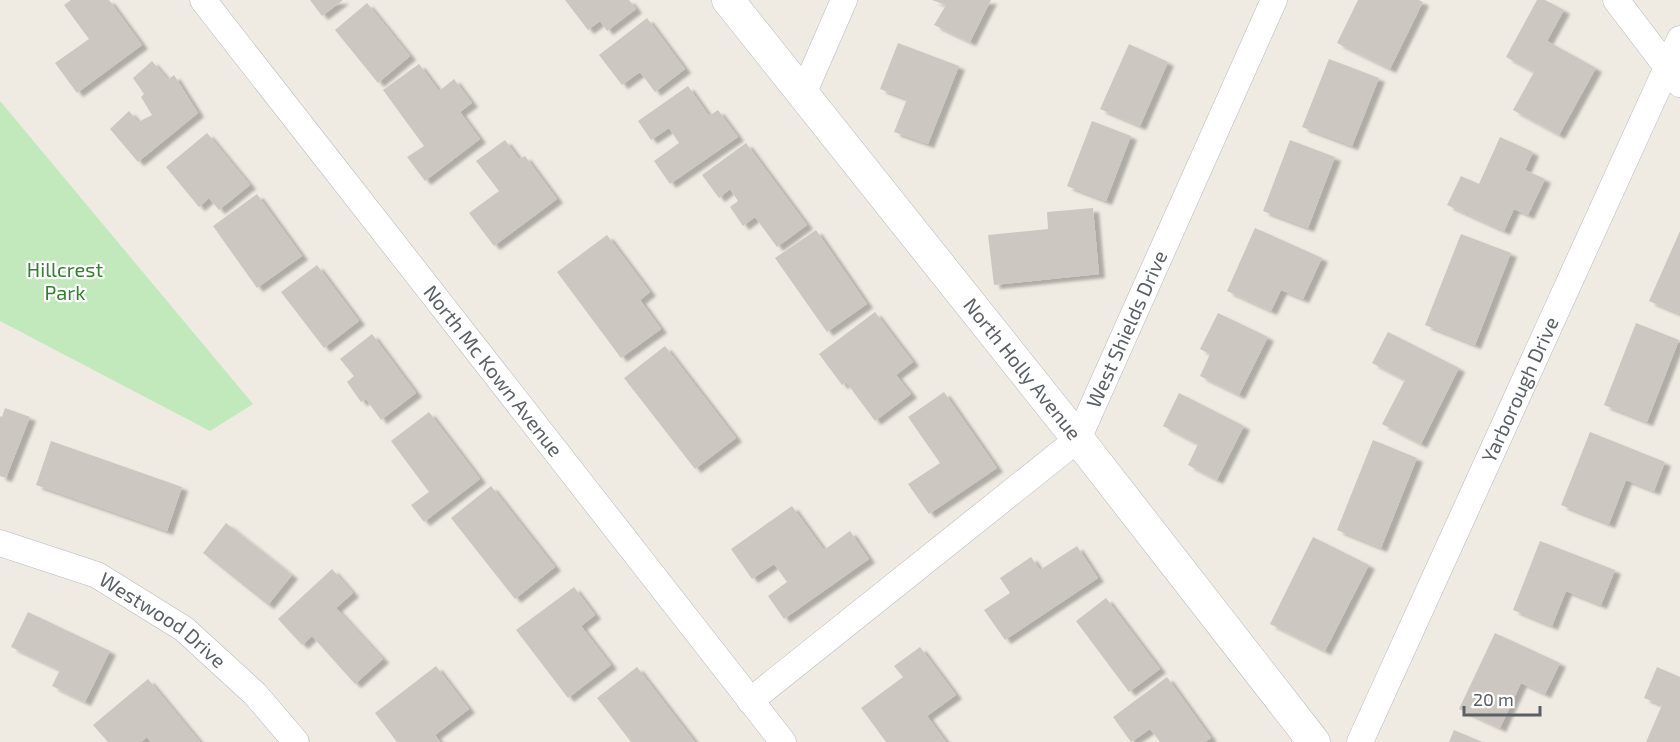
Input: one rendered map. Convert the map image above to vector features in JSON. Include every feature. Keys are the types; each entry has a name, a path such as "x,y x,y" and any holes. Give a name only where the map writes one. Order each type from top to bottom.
{"street":[{"name":"North Mc Kown Avenue","path":"203,0 783,742"},
{"name":"North Holly Avenue","path":"728,0 1078,439 1314,742"},
{"path":"802,94 844,0"},
{"name":"West Shields Drive","path":"750,701 1078,439 1274,0"},
{"path":"1616,0 1674,76"},
{"name":"Yarborough Drive","path":"1360,742 1674,76 1680,39"},
{"name":"Westwood Drive","path":"0,543 97,575 184,629 255,694 296,742"}],"green space":[{"name":"Hillcrest Park","path":"0,101 253,404 210,431 0,321"}],"building":[{"path":"71,0 109,0 142,45 77,93 55,63 89,39 64,5"},
{"path":"310,0 343,0 322,16"},
{"path":"565,0 629,0 636,9 607,31 600,21 588,30"},
{"path":"932,0 991,0 970,42 934,25 946,5"},
{"path":"1358,0 1419,0 1423,2 1390,69 1337,43"},
{"path":"1537,0 1545,0 1564,10 1547,41 1596,68 1559,135 1513,110 1534,72 1506,57"},
{"path":"367,3 410,56 378,83 335,30"},
{"path":"647,18 685,69 655,92 640,72 622,85 599,55"},
{"path":"898,43 959,66 928,144 894,132 907,99 880,89"},
{"path":"1129,44 1168,62 1140,126 1100,109"},
{"path":"1329,59 1379,78 1352,146 1302,127"},
{"path":"152,61 168,80 174,75 198,113 138,162 110,129 129,111 138,122 152,115 141,97 144,94 133,78"},
{"path":"419,64 439,91 454,79 472,103 460,112 480,139 425,181 407,157 424,146 383,90"},
{"path":"688,86 709,116 718,110 738,137 670,184 654,161 679,143 669,128 651,140 638,121"},
{"path":"1092,121 1131,136 1106,201 1067,186"},
{"path":"207,133 250,185 219,210 209,198 199,207 166,167"},
{"path":"1500,137 1533,152 1525,170 1545,179 1528,215 1514,209 1504,231 1447,205 1461,176 1479,184"},
{"path":"505,140 519,159 525,156 557,199 494,246 469,213 499,191 476,161"},
{"path":"1290,140 1335,157 1308,228 1263,211"},
{"path":"746,143 807,225 777,247 755,217 743,226 730,207 738,201 730,189 719,198 702,175"},
{"path":"257,194 302,256 257,288 213,226"},
{"path":"1093,208 1099,274 994,285 988,235 1048,229 1047,212"},
{"path":"1255,228 1322,258 1303,299 1281,290 1271,311 1227,291"},
{"path":"816,230 867,304 827,332 775,258"},
{"path":"1680,231 1680,314 1649,301"},
{"path":"1461,234 1511,253 1475,345 1425,325"},
{"path":"607,235 650,292 640,300 661,329 621,358 557,272"},
{"path":"317,265 359,321 324,348 281,292"},
{"path":"875,312 913,362 896,375 911,394 875,421 846,382 842,385 819,354"},
{"path":"1218,313 1268,337 1239,395 1200,376 1210,354 1200,349"},
{"path":"1636,323 1679,340 1647,422 1604,405"},
{"path":"1388,332 1459,368 1421,444 1382,424 1405,380 1372,363"},
{"path":"372,334 416,393 381,420 366,399 361,402 347,382 354,376 340,359"},
{"path":"665,346 736,438 695,469 624,378"},
{"path":"944,392 997,468 929,514 908,484 940,463 908,417"},
{"path":"1179,393 1244,426 1217,480 1188,465 1198,444 1163,426"},
{"path":"5,408 30,417 6,478 0,476 0,416 2,417"},
{"path":"429,412 480,479 424,522 411,505 429,492 391,441"},
{"path":"1590,432 1665,462 1654,491 1626,480 1609,524 1561,505"},
{"path":"1373,440 1417,458 1381,548 1337,530"},
{"path":"51,441 182,487 167,531 36,485"},
{"path":"491,486 555,567 515,599 451,518"},
{"path":"792,506 824,550 850,531 869,559 784,619 768,596 787,582 774,564 752,579 731,549"},
{"path":"226,523 292,575 268,605 203,553"},
{"path":"1313,537 1369,565 1325,651 1270,624"},
{"path":"1540,541 1615,570 1601,605 1566,591 1552,626 1513,610"},
{"path":"1077,546 1098,578 1005,640 984,610 1010,593 1000,578 1031,557 1040,570"},
{"path":"332,569 353,593 336,608 383,659 355,684 312,636 302,645 278,619"},
{"path":"574,587 595,615 581,626 611,665 568,698 516,630"},
{"path":"1106,598 1160,669 1129,692 1076,621"},
{"path":"28,612 110,651 85,702 52,686 60,670 11,647"},
{"path":"1495,633 1560,663 1545,694 1521,683 1500,728 1459,709"},
{"path":"920,647 956,695 927,716 946,742 886,742 861,708 903,677 894,666"},
{"path":"436,666 469,709 435,735 440,742 397,742 375,713"},
{"path":"637,667 695,742 631,742 597,698"},
{"path":"1657,667 1680,677 1680,742 1646,742 1662,705 1644,698"},
{"path":"1167,677 1211,738 1205,742 1160,742 1150,729 1131,742 1113,717"},
{"path":"148,679 200,742 151,742 147,737 141,742 108,742 93,725"},
{"path":"1454,730 1482,742 1449,742"}]}
